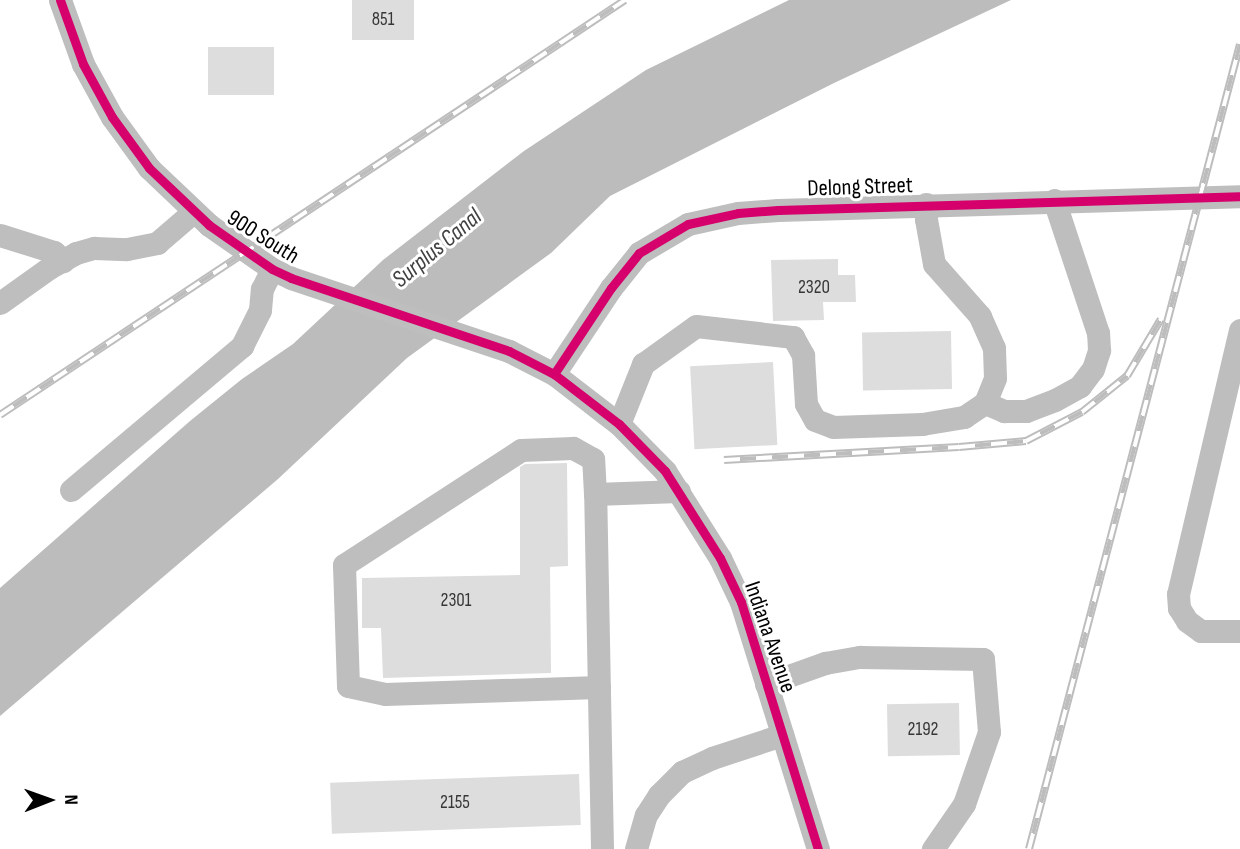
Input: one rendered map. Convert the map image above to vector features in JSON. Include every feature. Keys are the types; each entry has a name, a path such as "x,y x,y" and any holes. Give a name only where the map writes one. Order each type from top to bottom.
{"street":[{"name":"900 South","path":"60,0 83,64 112,117 149,168 193,212 272,269 310,286 509,351 554,374"},
{"name":"Delong Street","path":"554,374 639,253 688,223 738,213 926,204 1240,197"},
{"path":"985,403 1004,411 1026,411 1055,400 1080,386 1093,369 1099,350 1098,333 1054,200"},
{"path":"620,424 643,365 696,326 793,337 803,355 806,404 816,420 833,426 922,425 964,417 985,403 995,379 994,348 980,316 934,264 926,204"},
{"path":"0,303 63,261 94,248 149,247 193,212"},
{"path":"0,235 54,252 63,261"},
{"path":"71,490 242,346 260,310 262,289 272,269"},
{"path":"1240,330 1178,594 1179,608 1187,621 1201,631 1240,631"},
{"name":"Indiana Avenue","path":"554,374 620,424 665,471 720,558 741,602 817,849"},
{"path":"599,687 385,694 348,686 345,565 521,450 573,448 593,459 595,494 603,849"},
{"path":"595,494 679,491"},
{"path":"766,684 825,663 860,657 983,659 989,732 964,804 933,849"},
{"path":"636,849 646,815 659,795 682,772 712,758 782,735"}],"water":[{"name":"Surplus Canal","path":"789,0 1011,0 834,83 610,196 551,253 407,358 278,479 0,716 0,588 190,421 242,379 293,344 383,260 524,151 646,70"}],"building":[{"path":"352,0 414,0 414,40 352,40"},
{"path":"208,47 274,47 274,95 208,95"},
{"path":"838,259 838,275 855,275 856,302 823,302 824,320 773,321 771,260"},
{"path":"951,331 952,389 863,391 862,333"},
{"path":"773,362 777,445 694,449 690,366"},
{"path":"567,463 568,566 550,567 551,673 383,678 381,628 362,628 362,578 520,575 520,467 525,464"},
{"path":"959,703 960,755 888,756 887,704"},
{"path":"579,774 581,825 332,834 330,783"}],"railway":[{"path":"0,415 625,0"},
{"path":"1029,849 1240,44"},
{"path":"724,460 1026,441 1082,412 1127,376 1161,319"}],"cycle path":[{"path":"60,0 83,64 112,117 149,168 209,225 272,269 291,278 509,351 554,374 619,424 665,471 720,558 741,602 818,849"},
{"path":"554,374 611,288 639,253 688,224 738,213 778,210 1240,196"}]}
